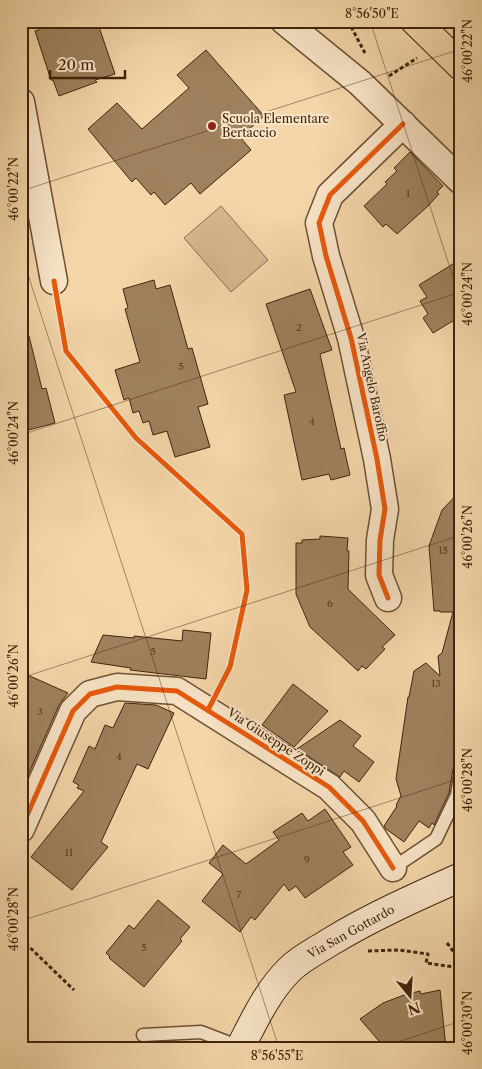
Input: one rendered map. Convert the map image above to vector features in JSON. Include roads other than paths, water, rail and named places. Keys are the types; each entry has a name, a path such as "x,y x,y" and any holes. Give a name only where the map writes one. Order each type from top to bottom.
{"main road":[{"path":"414,21 461,66"},
{"name":"Via San Gottardo","path":"417,897 461,862"},
{"name":"Via San Gottardo","path":"240,1047 268,996 288,970 300,960 345,933 417,897 461,878"}],"street":[{"path":"284,21 360,82 461,181"},
{"path":"21,102 54,281"},
{"name":"Via Angelo Baroffio","path":"388,598 379,574 380,540 385,509 377,459 352,338 326,256 319,223 330,195 403,124"},
{"name":"Via Giuseppe Zoppi","path":"21,829 73,711 90,694 116,687 177,691 329,788 363,821 393,868"}],"lane":[{"path":"393,868 436,839 457,795 461,770"},
{"path":"143,1035 201,1032 240,1047"}],"place":[{"name":"Scuola Elementare Bertaccio","path":"212,126"}]}
